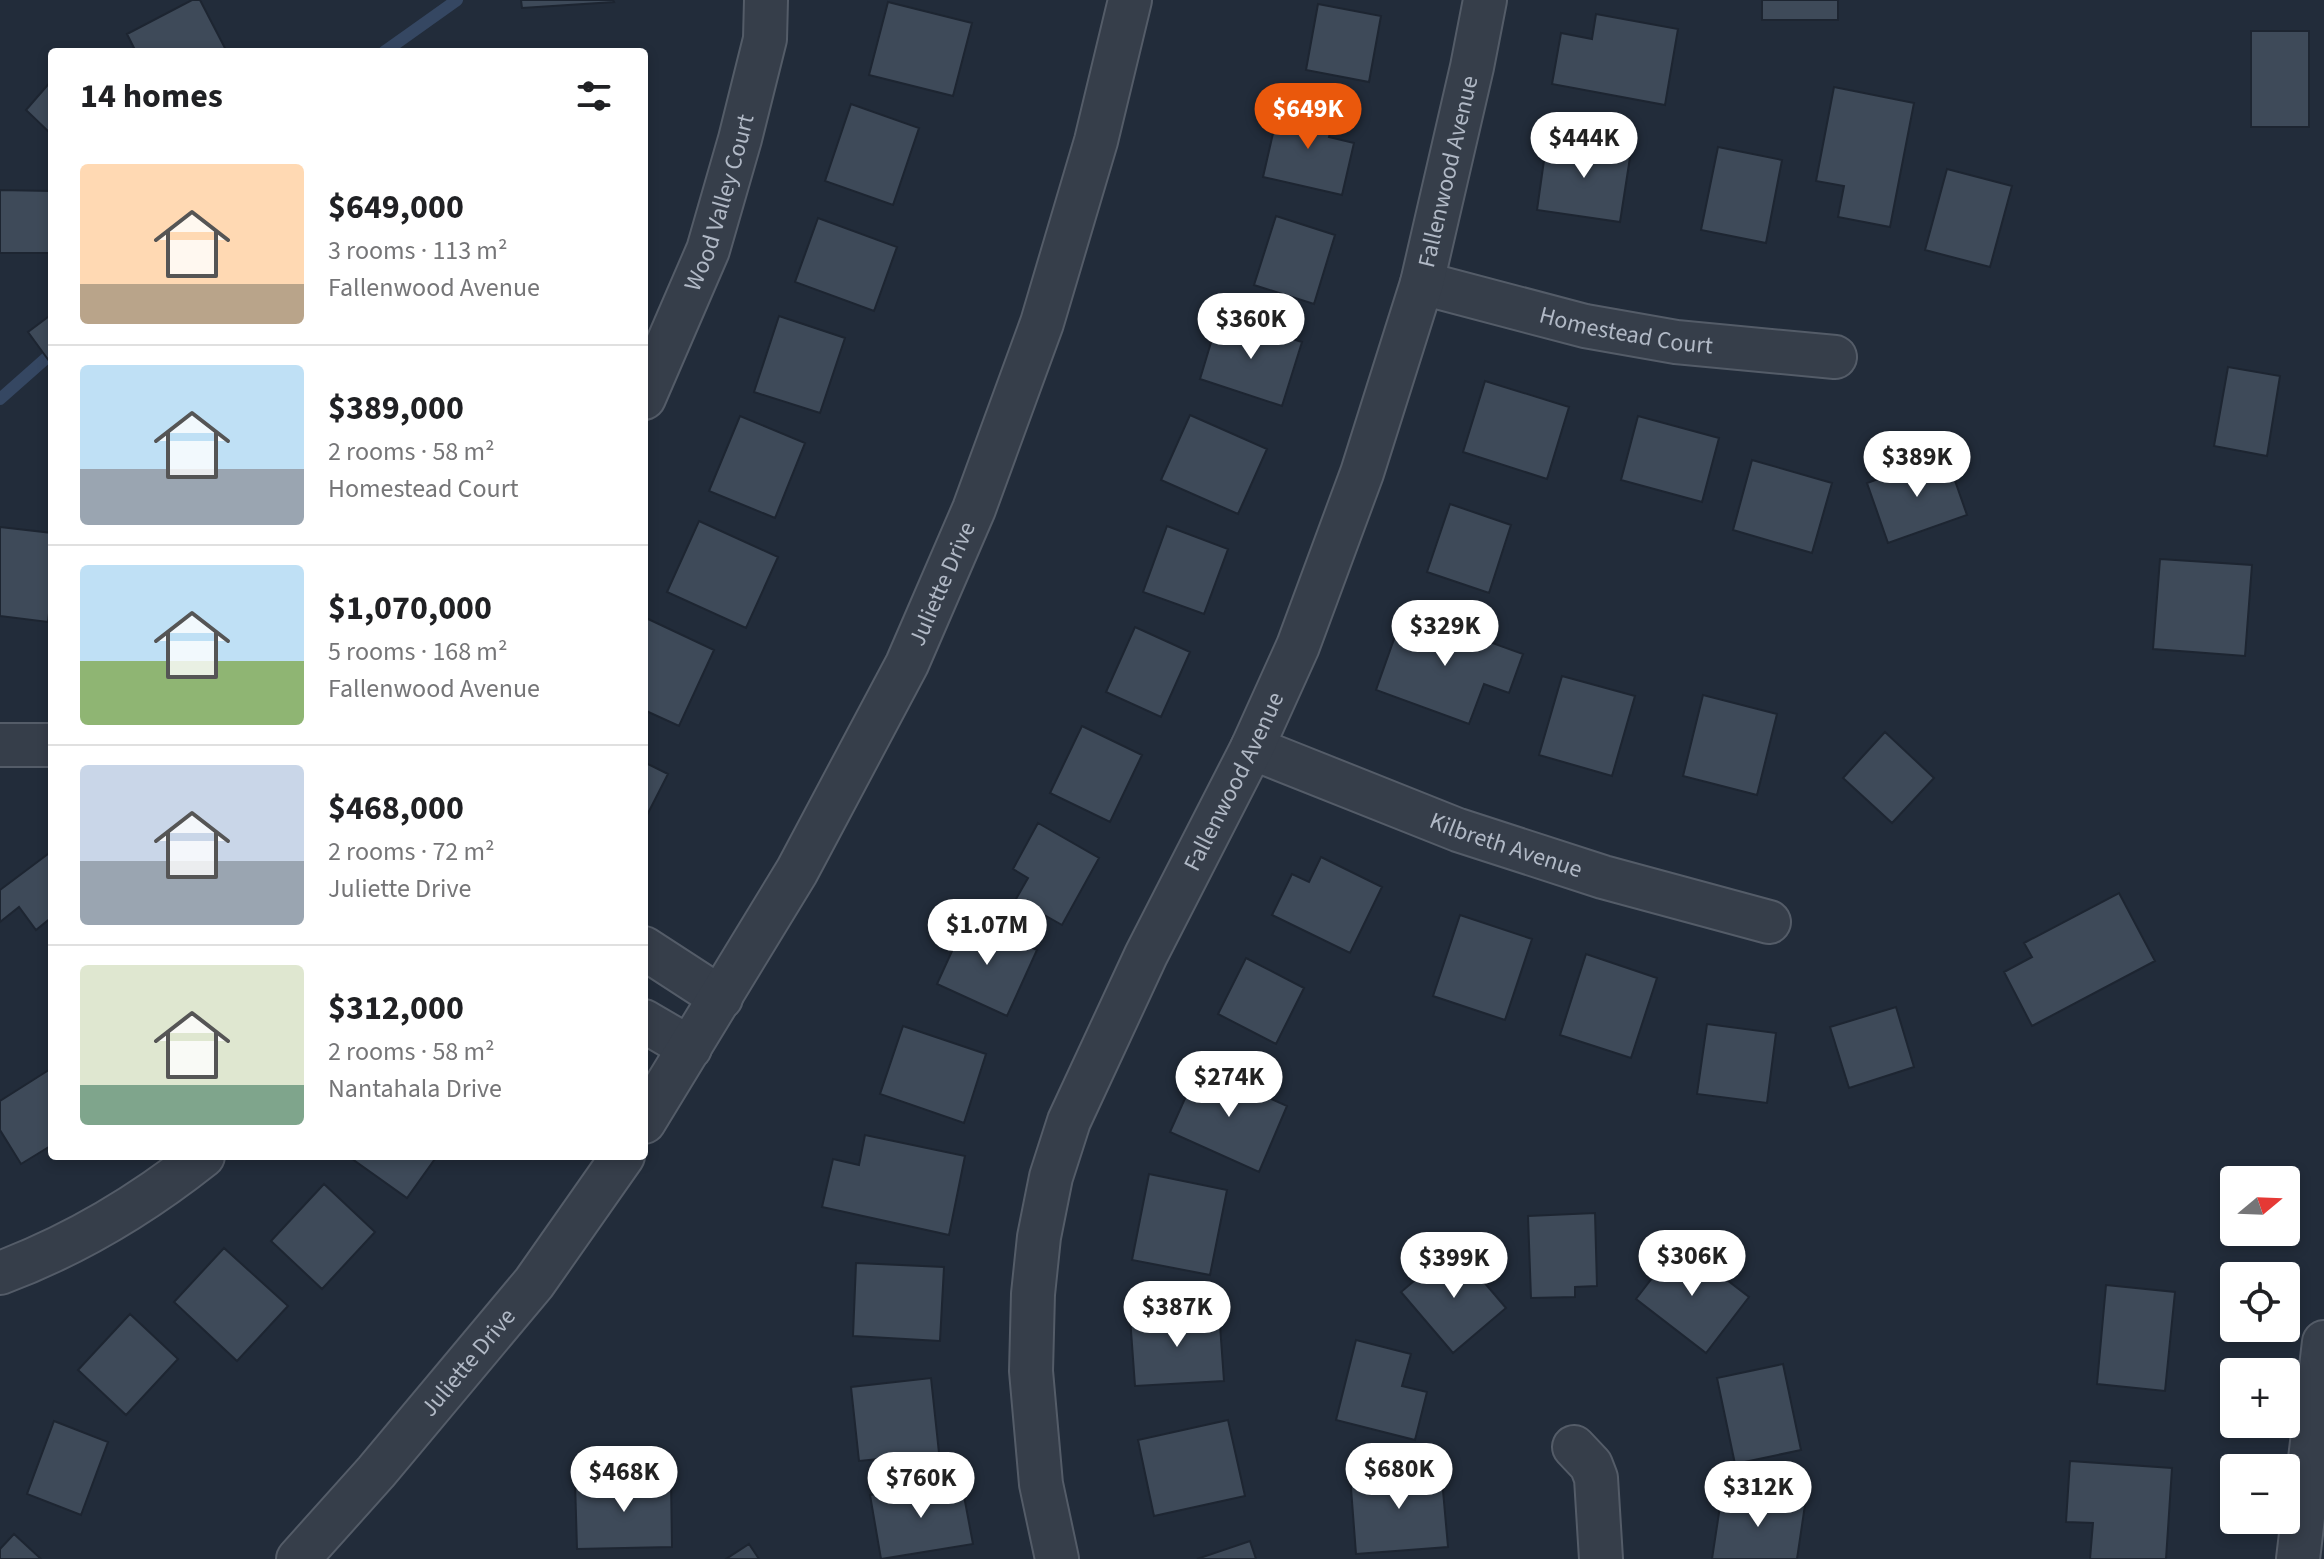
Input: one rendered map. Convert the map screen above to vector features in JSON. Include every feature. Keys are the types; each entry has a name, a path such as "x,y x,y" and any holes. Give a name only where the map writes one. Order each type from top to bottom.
{"street":[{"name":"Wood Valley Court","path":"648,389 708,250 765,39 766,0"},
{"name":"Juliette Drive","path":"648,1116 797,871 907,664 974,509 1042,323 1096,141 1130,0"},
{"name":"Fallenwood Avenue","path":"1057,1559 1041,1484 1031,1371 1033,1294 1039,1237 1051,1177 1069,1121 1146,955 1252,748 1298,646 1362,473 1422,283 1485,0"},
{"name":"Homestead Court","path":"1422,283 1585,326 1676,342 1835,357"},
{"path":"0,745 48,745"},
{"name":"Kilbreth Avenue","path":"1252,748 1458,830 1603,877 1769,922"},
{"path":"648,951 721,998"},
{"path":"648,1023 690,1048"},
{"path":"0,1273 44,1256 112,1221 198,1160"},
{"name":"Juliette Drive","path":"298,1559 376,1472 534,1283 620,1160"},
{"path":"2298,1559 2324,1342"},
{"path":"1574,1447 1591,1465 1596,1478 1601,1559"}],"building":[{"path":"192,0 200,0 225,48 134,48 127,34"},
{"path":"521,0 613,0 614,2 522,8"},
{"path":"1762,0 1838,0 1838,20 1762,20"},
{"path":"888,2 972,23 953,96 869,75"},
{"path":"1318,4 1381,16 1369,82 1306,70"},
{"path":"1596,14 1678,29 1665,105 1552,84 1561,33 1592,39"},
{"path":"2251,31 2309,31 2309,127 2251,127"},
{"path":"48,85 48,131 26,110"},
{"path":"1834,87 1914,103 1890,227 1838,217 1844,186 1816,181"},
{"path":"1280,103 1335,115 1329,137 1354,143 1342,195 1263,177"},
{"path":"851,104 919,128 893,205 825,181"},
{"path":"1547,139 1631,151 1620,222 1537,210"},
{"path":"1718,147 1782,160 1766,243 1701,230"},
{"path":"1947,169 2012,186 1990,267 1925,250"},
{"path":"0,190 48,191 48,253 0,253"},
{"path":"1276,216 1335,235 1314,304 1254,285"},
{"path":"818,218 897,247 874,311 795,282"},
{"path":"779,316 845,338 820,413 754,392"},
{"path":"1219,316 1302,342 1282,406 1200,379"},
{"path":"48,317 48,360 28,332"},
{"path":"2228,367 2280,376 2267,456 2214,446"},
{"path":"1485,381 1569,407 1547,479 1463,452"},
{"path":"1190,415 1267,449 1238,514 1161,480"},
{"path":"740,416 805,443 775,518 709,491"},
{"path":"1638,416 1719,438 1702,502 1621,480"},
{"path":"1946,455 1967,515 1888,543 1867,483"},
{"path":"1752,460 1832,483 1812,553 1733,530"},
{"path":"1450,504 1511,525 1489,593 1427,572"},
{"path":"699,521 778,557 746,628 667,592"},
{"path":"1167,526 1228,549 1204,614 1143,592"},
{"path":"0,527 48,533 48,622 0,616"},
{"path":"2160,559 2252,565 2245,656 2153,649"},
{"path":"1404,611 1523,654 1509,693 1484,684 1469,724 1376,690"},
{"path":"648,619 714,650 679,726 648,712"},
{"path":"1135,627 1190,652 1161,717 1106,692"},
{"path":"1562,676 1635,696 1612,776 1539,755"},
{"path":"1703,695 1777,714 1757,795 1683,776"},
{"path":"1082,726 1142,755 1110,822 1050,793"},
{"path":"1885,732 1934,778 1892,823 1843,778"},
{"path":"648,764 668,774 648,813"},
{"path":"1038,823 1099,858 1062,925 1016,899 1028,878 1013,869"},
{"path":"48,854 48,920 36,930 19,907 0,922 0,890"},
{"path":"1321,857 1382,887 1350,953 1272,915 1292,874 1309,882"},
{"path":"2119,893 2155,961 2032,1026 2004,972 2032,957 2024,943"},
{"path":"1460,915 1532,939 1505,1020 1433,996"},
{"path":"967,918 1037,950 1007,1016 937,984"},
{"path":"1586,954 1657,978 1631,1058 1560,1035"},
{"path":"1246,958 1304,988 1276,1044 1218,1014"},
{"path":"1896,1007 1914,1067 1849,1088 1830,1027"},
{"path":"1707,1024 1776,1033 1767,1103 1697,1094"},
{"path":"903,1026 986,1054 964,1123 880,1094"},
{"path":"1199,1067 1287,1106 1259,1172 1170,1132"},
{"path":"48,1071 48,1147 21,1164 0,1130 0,1101"},
{"path":"865,1135 965,1156 949,1235 822,1207 833,1159 859,1165"},
{"path":"354,1160 434,1160 407,1198"},
{"path":"1149,1174 1227,1190 1210,1275 1132,1260"},
{"path":"324,1184 375,1232 322,1289 271,1241"},
{"path":"1595,1213 1597,1286 1575,1287 1575,1297 1531,1298 1528,1216"},
{"path":"1679,1243 1749,1297 1706,1353 1636,1299"},
{"path":"1454,1247 1506,1308 1453,1353 1401,1292"},
{"path":"224,1248 288,1306 237,1361 174,1302"},
{"path":"856,1263 944,1267 940,1341 853,1336"},
{"path":"2106,1285 2175,1292 2165,1391 2097,1384"},
{"path":"1219,1311 1224,1381 1135,1386 1130,1317"},
{"path":"130,1314 178,1359 126,1415 78,1370"},
{"path":"1356,1340 1411,1354 1402,1386 1427,1392 1415,1440 1336,1420"},
{"path":"1783,1364 1801,1450 1735,1464 1717,1378"},
{"path":"931,1378 939,1453 859,1461 851,1387"},
{"path":"1228,1420 1245,1496 1154,1516 1138,1440"},
{"path":"54,1421 108,1442 81,1515 27,1494"},
{"path":"2070,1461 2172,1468 2166,1559 2090,1559 2093,1523 2066,1522"},
{"path":"1441,1468 1448,1547 1356,1554 1350,1475"},
{"path":"671,1479 672,1547 577,1549 575,1481"},
{"path":"961,1480 973,1544 881,1559 870,1495"},
{"path":"1722,1493 1805,1505 1797,1559 1712,1559"},
{"path":"14,1534 41,1559 0,1559 0,1549"},
{"path":"1250,1541 1256,1559 1197,1559"},
{"path":"749,1544 759,1559 726,1559"}],"waterway":[{"path":"390,48 457,0"},
{"path":"0,399 48,357"}]}
